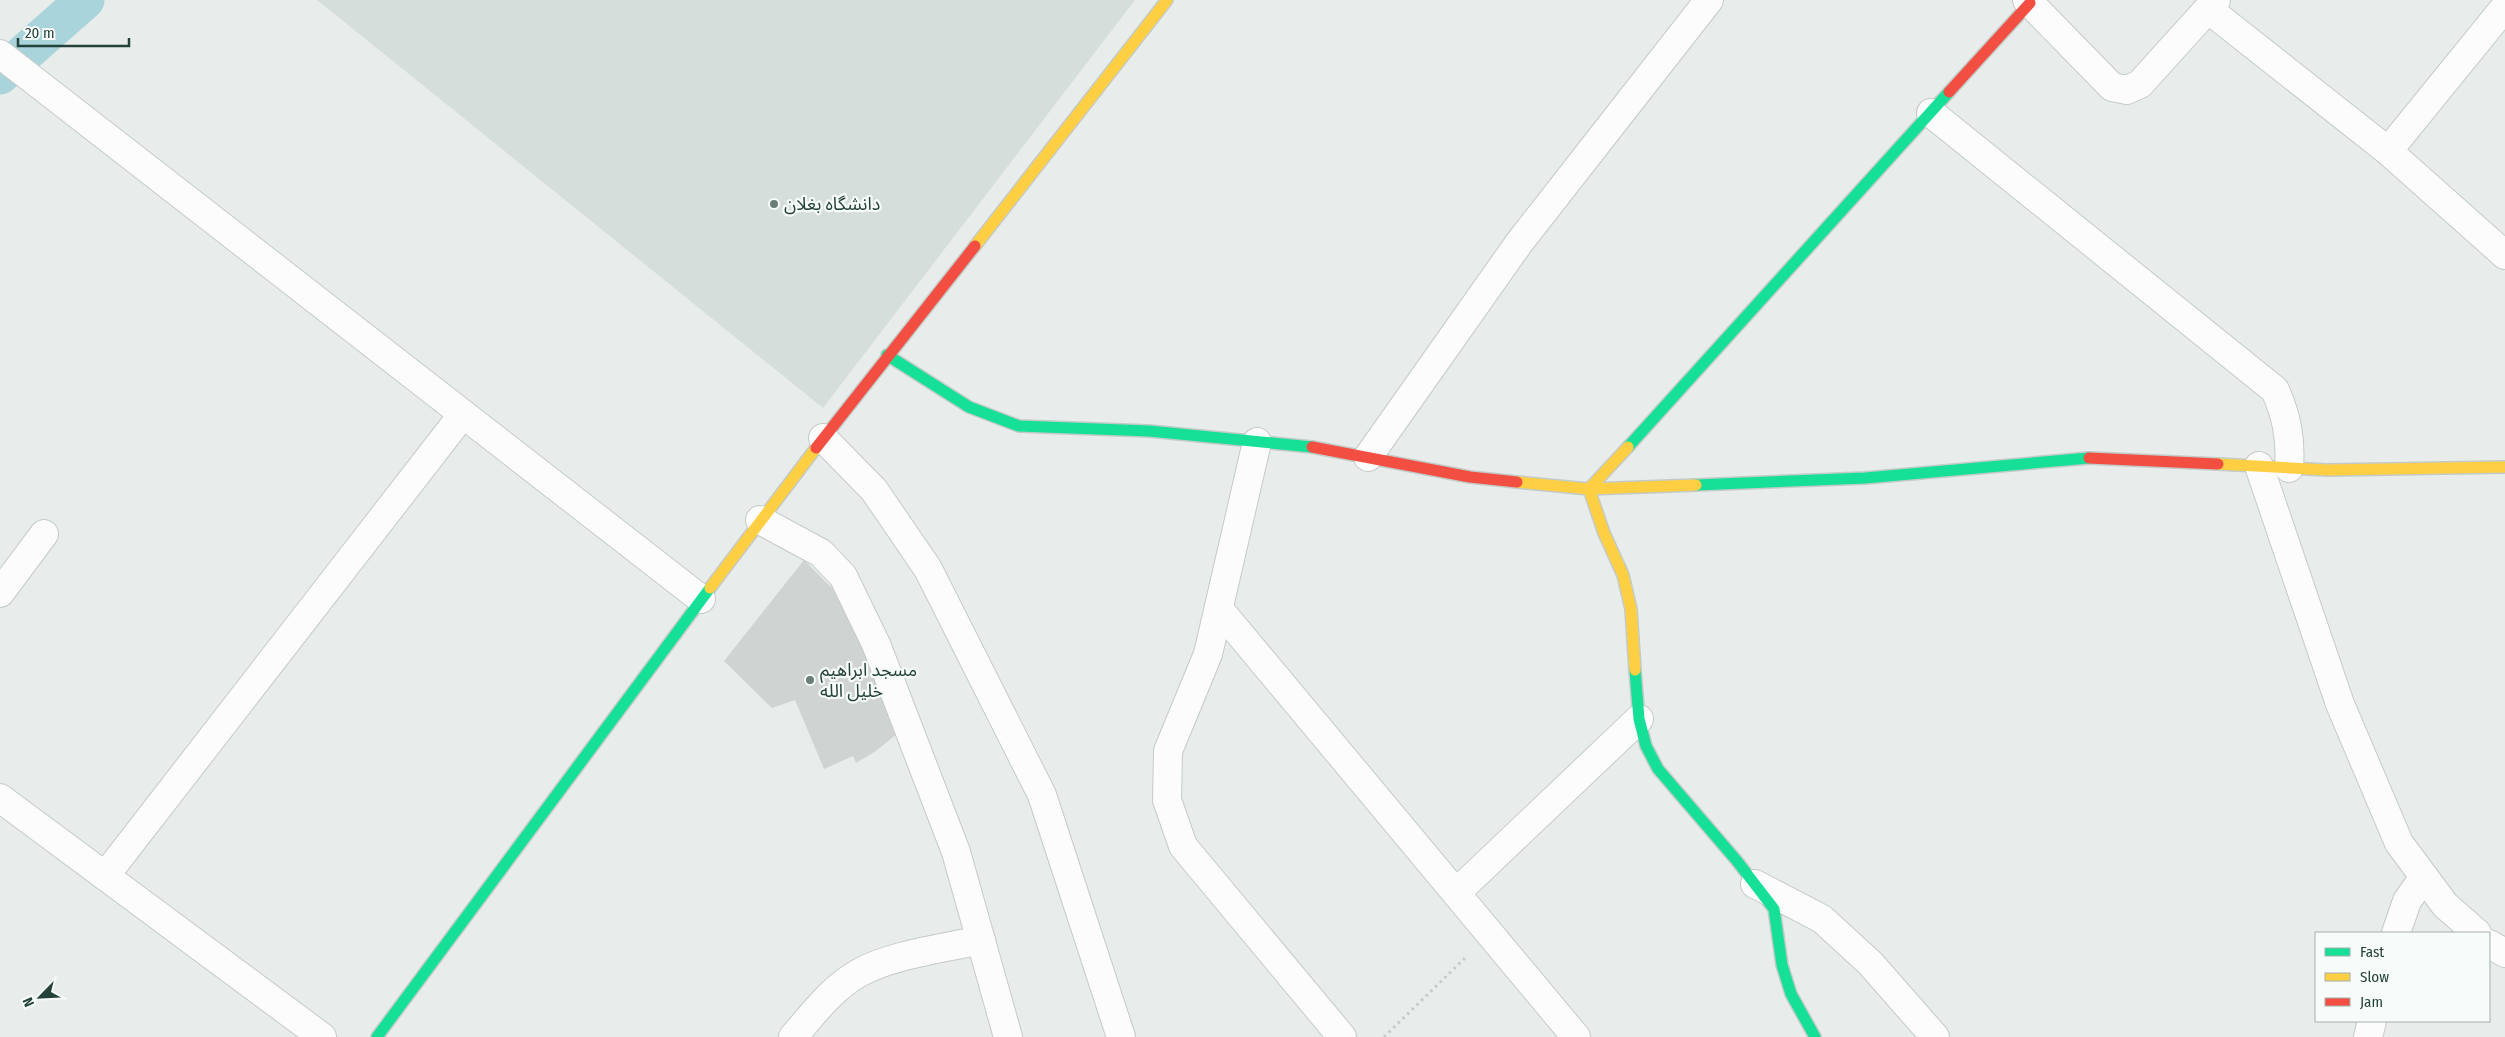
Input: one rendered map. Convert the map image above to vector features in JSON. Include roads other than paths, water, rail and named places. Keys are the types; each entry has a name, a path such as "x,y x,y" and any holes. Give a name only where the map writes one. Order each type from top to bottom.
{"street":[{"path":"377,1037 760,520 887,355 1167,0"},
{"path":"1368,457 1519,243 1708,0"},
{"path":"1589,489 2029,2 2112,86 2128,90 2140,84 2212,4 2388,151 2505,255"},
{"path":"2388,151 2505,7"},
{"path":"0,54 701,599"},
{"path":"1930,113 2275,390 2285,411 2290,441 2289,468"},
{"path":"887,355 969,407 1019,426 1149,431 1316,447 1470,476 1589,489 1865,478 2099,457 2327,470 2505,467"},
{"path":"105,876 464,414"},
{"path":"823,438 874,490 928,570 1042,795 1121,1037"},
{"path":"1256,442 1208,654 1168,751 1167,800 1183,846 1342,1037"},
{"path":"2259,466 2340,704 2399,843 2445,905 2476,932"},
{"path":"1589,489 1604,533 1622,576 1631,609 1639,719 1646,746 1658,769 1774,909 1782,965 1791,994 1815,1037"},
{"path":"760,520 821,553 843,576 876,644 956,852 1008,1037"},
{"path":"0,593 44,534"},
{"path":"1219,609 1576,1037"},
{"path":"1456,893 1639,719"},
{"path":"0,798 322,1037"},
{"path":"2396,932 2407,901 2424,877"},
{"path":"1755,884 1822,919 1870,963 1935,1037"},
{"path":"793,1037 836,989 859,972 886,961 981,940"},
{"path":"2490,945 2505,954"},
{"path":"2368,1037 2372,1022"}],"waterway":[{"path":"0,75 85,0"}],"place":[{"name":"دانشگاه بغلان","path":"774,204"},
{"name":"مسجد ابراهیم خلیل الله","path":"810,680"}]}
